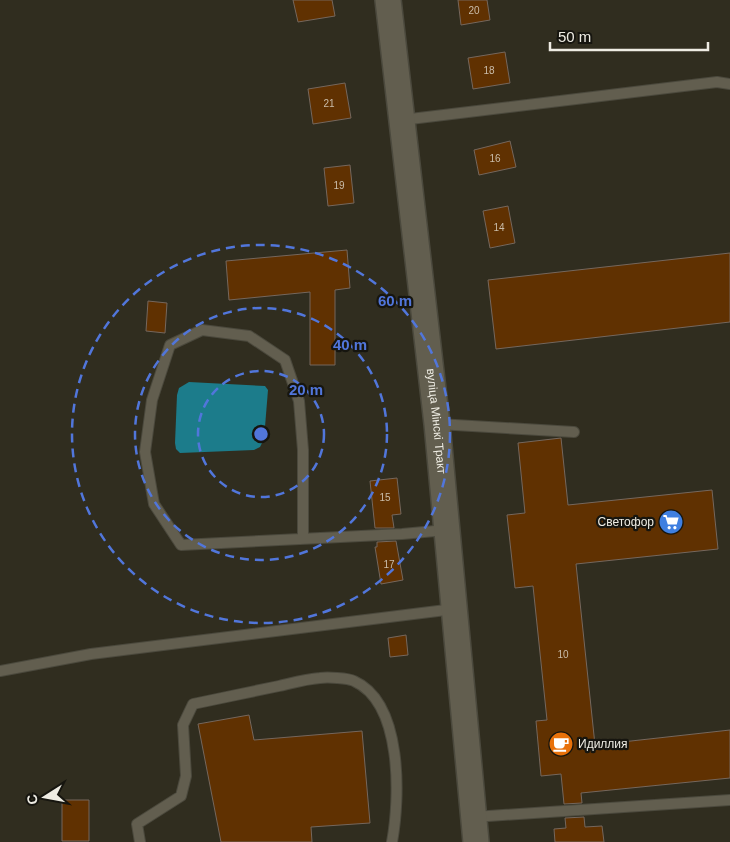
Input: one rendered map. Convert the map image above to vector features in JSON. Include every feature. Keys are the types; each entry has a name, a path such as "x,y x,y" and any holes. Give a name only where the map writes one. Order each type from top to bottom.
{"street":[{"name":"вуліца Мінскі Тракт","path":"388,0 436,424 476,842"}],"lane":[{"path":"401,120 717,82 730,77"},
{"path":"717,82 730,84"},
{"path":"303,539 304,450 299,400 285,360 249,336 202,330 170,345 152,400 145,452 154,504 181,545 303,539 402,534 447,530"},
{"path":"436,424 574,432"},
{"path":"0,671 91,654 454,609"},
{"path":"140,842 138,824 181,796 186,776 183,725 193,704 321,678 353,680 370,693 383,710 390,728 395,758 396,819 392,842"},
{"path":"474,817 730,800"}],"water":[{"path":"189,382 265,386 268,390 264,439 260,447 254,450 180,453 176,449 175,443 177,395 179,388"}],"building":[{"path":"293,0 332,0 335,16 298,22"},
{"path":"458,0 487,0 490,20 461,25"},
{"path":"505,52 510,83 473,89 468,58"},
{"path":"345,83 351,118 313,124 308,89"},
{"path":"510,141 516,167 479,175 474,150"},
{"path":"350,165 354,203 328,206 324,168"},
{"path":"508,206 515,243 490,248 483,211"},
{"path":"347,250 350,288 335,290 335,365 310,365 310,292 229,300 226,261"},
{"path":"730,253 730,322 496,349 488,280"},
{"path":"148,301 167,303 165,333 146,331"},
{"path":"561,438 568,505 712,490 718,549 576,564 595,745 730,730 730,778 581,793 582,803 564,804 561,774 541,776 536,721 547,720 533,586 515,588 507,515 525,513 518,443"},
{"path":"397,478 401,514 392,515 394,528 375,528 370,481"},
{"path":"396,541 403,580 381,584 375,547 377,547 377,542"},
{"path":"406,635 408,655 390,657 388,638"},
{"path":"249,715 254,740 362,731 370,823 311,827 312,842 221,842 198,724"},
{"path":"62,800 89,800 89,841 62,841"},
{"path":"584,817 585,827 602,826 604,842 555,842 554,829 566,828 565,818"}],"place":[{"name":"Светофор","path":"671,522"},
{"name":"Идиллия","path":"561,744"}]}
